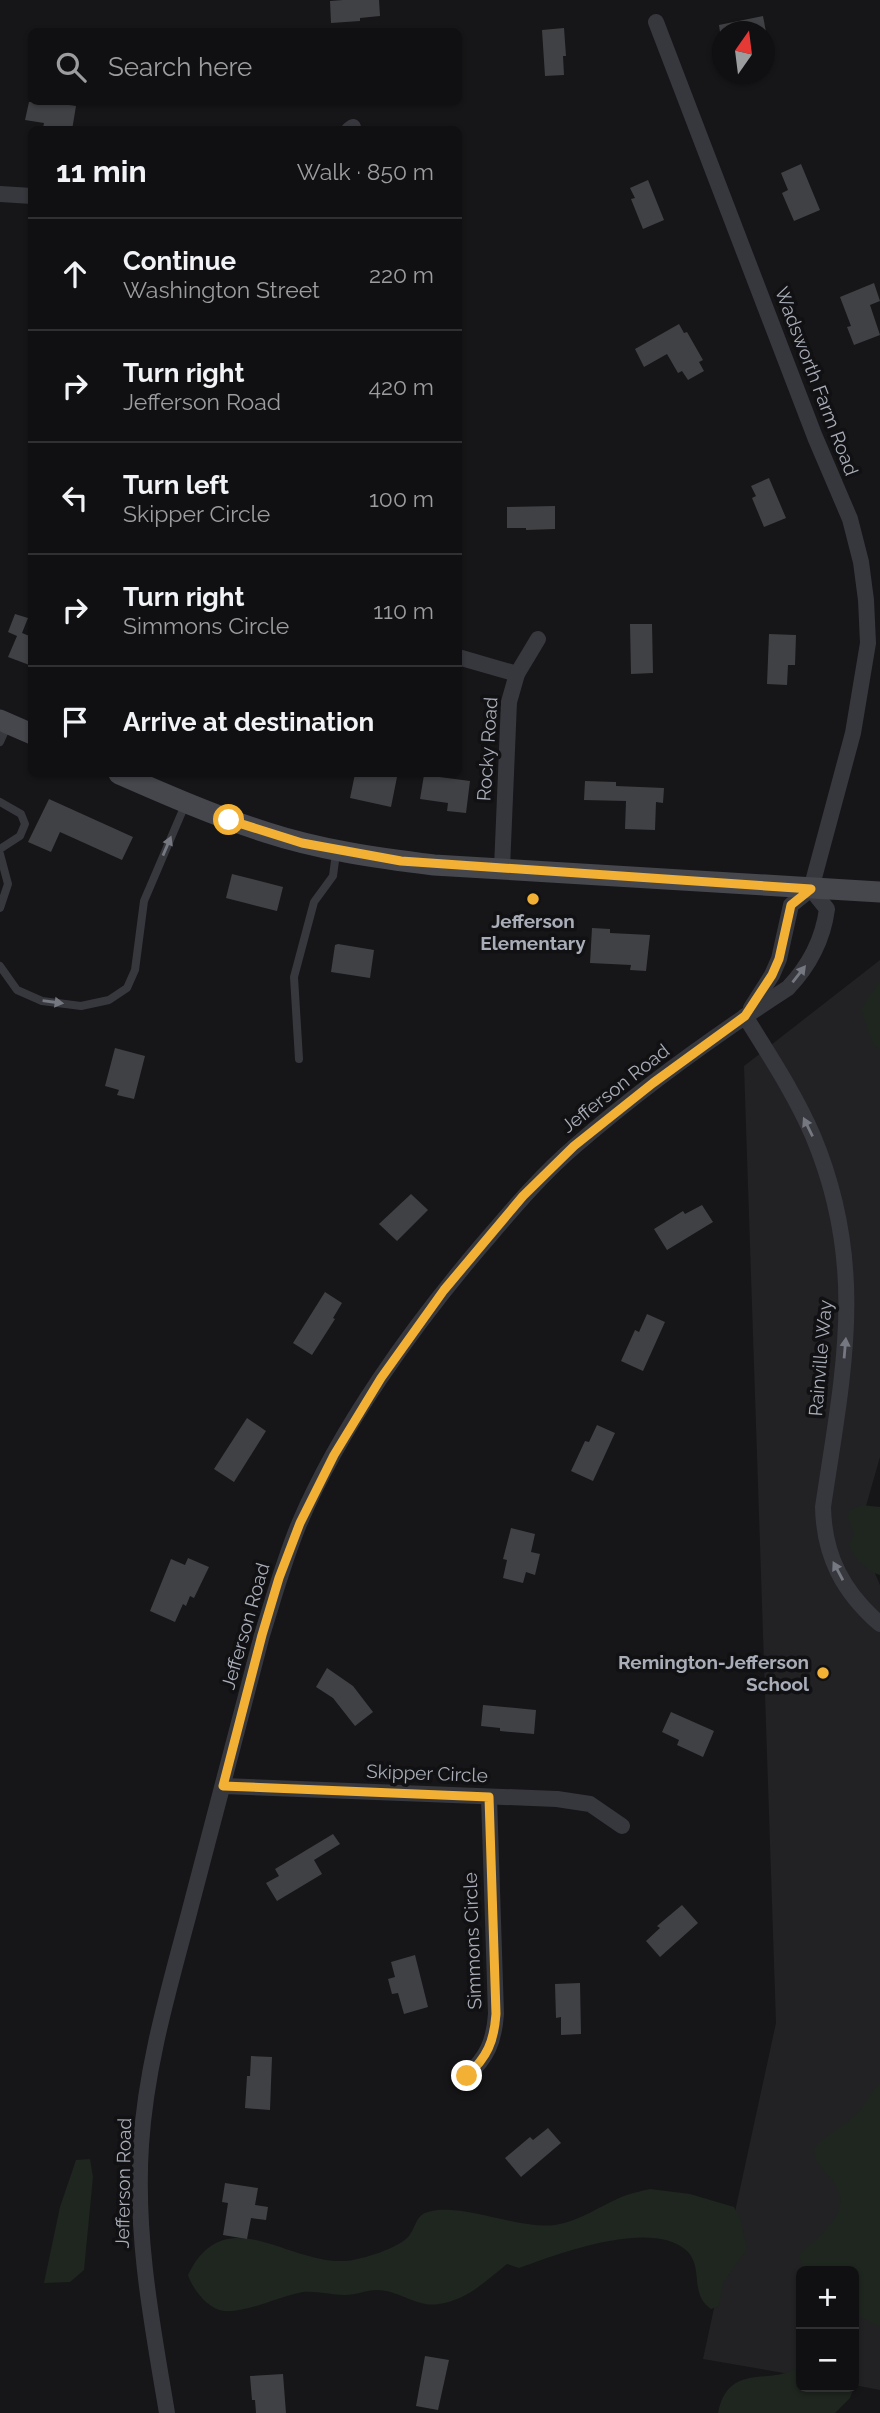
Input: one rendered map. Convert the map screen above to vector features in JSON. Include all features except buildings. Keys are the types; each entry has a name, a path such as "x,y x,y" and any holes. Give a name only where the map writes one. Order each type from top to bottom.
{"main road":[{"path":"3,729 28,733"},
{"path":"126,777 266,833 336,850 423,863 880,892"}],"street":[{"name":"Wadsworth Farm Road","path":"656,22 815,437 850,519 861,562 868,643 853,733 811,889"},
{"path":"0,194 28,196"},
{"name":"Rocky Road","path":"502,869 509,702 517,674 538,639"},
{"path":"462,658 517,674"},
{"name":"Jefferson Road","path":"167,2413 141,2247 141,2143 150,2070 262,1635 279,1578 300,1523 334,1455 381,1378 444,1290 523,1196 574,1146 653,1083 788,988 797,978 812,955 825,924 827,909 811,889 791,905 779,959 772,975 745,1016"},
{"name":"Rainville Way","path":"745,1016 812,1133 839,1218 846,1264 847,1330 823,1507 823,1528 826,1545 844,1582 880,1624"},
{"name":"Skipper Circle","path":"223,1786 557,1799 590,1804 622,1826"},
{"name":"Simmons Circle","path":"467,2076 489,2051 496,2014 489,1797"}],"lane":[{"path":"0,802 21,814 25,824 20,836 0,851 8,884 0,908"},
{"path":"0,966 17,990 42,1001 81,1006 109,1000 127,988 135,970 144,901 186,803"},
{"path":"299,1059 294,977 314,902 332,876 336,850"}],"shaded area":[{"name":"Remington-Jefferson School","path":"880,960 880,1457 864,1513 867,1554 880,1585 880,2390 859,2386 859,2266 796,2266 796,2375 703,2359 776,2023 744,1066"},
{"path":"880,980 880,1049 873,1045 861,1009"},
{"path":"861,1505 880,1507 880,1575 861,1563 849,1545 854,1533 848,1518 849,1510"},
{"path":"880,2085 880,2327 859,2316 859,2266 802,2266 799,2255 827,2229 839,2210 837,2188 819,2163 814,2148 859,2112"},
{"path":"90,2159 93,2177 84,2270 70,2282 44,2283 60,2207 76,2160"},
{"path":"650,2189 690,2194 734,2207 741,2221 747,2249 723,2283 719,2306 711,2309 704,2303 698,2289 695,2265 687,2251 671,2242 651,2238 604,2242 519,2268 507,2264 467,2294 449,2302 431,2305 377,2290 345,2295 303,2292 253,2307 224,2311 212,2307 202,2298 188,2275 203,2253 220,2241 239,2238 259,2241 301,2254 345,2261 370,2256 397,2245 409,2236 419,2219 428,2212 456,2211 524,2224 555,2225 582,2216 624,2196"},
{"path":"796,2367 796,2392 852,2392 850,2398 835,2413 718,2413 724,2396 733,2385 755,2377 792,2371"}],"place":[{"name":"Jefferson Elementary","path":"533,899"},
{"name":"Remington-Jefferson School","path":"823,1673"}],"route":[{"path":"229,820 302,843 371,857 434,865 811,889 791,905 779,959 772,975 745,1016 653,1083 574,1146 523,1196 444,1290 381,1378 334,1455 300,1523 279,1578 262,1635 223,1786 489,1797 496,2014 489,2051 467,2076"}]}
